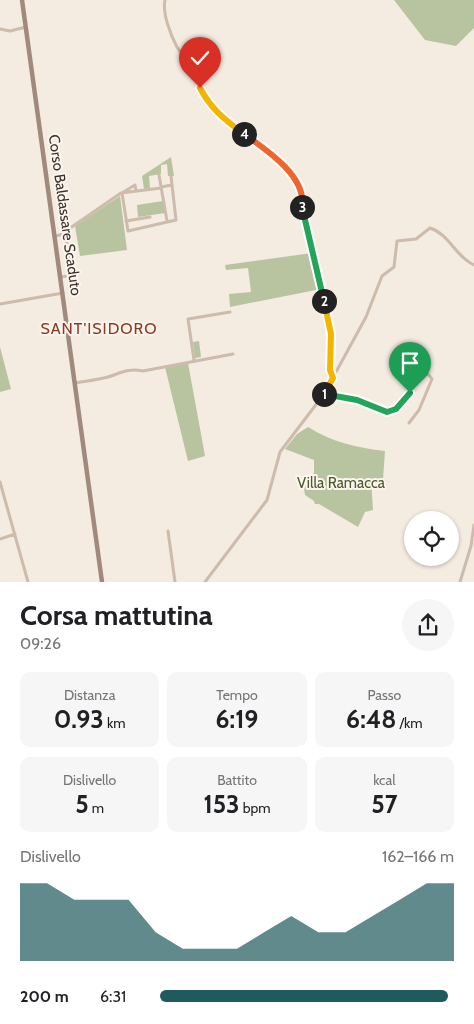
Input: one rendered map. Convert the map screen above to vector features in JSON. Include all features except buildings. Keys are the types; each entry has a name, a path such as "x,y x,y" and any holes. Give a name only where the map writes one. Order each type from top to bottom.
{"street":[{"name":"Corso Baldassare Scaduto","path":"22,0 102,582"},
{"path":"165,0 166,18 174,39 193,70 208,103 221,116 263,147 282,165 294,179 302,197 302,208 321,281 331,334 330,370 333,378"},
{"path":"0,29 10,31 26,27"},
{"path":"159,175 167,221"},
{"path":"122,193 128,231 167,224 167,221 176,220 171,176"},
{"path":"55,236 136,185 136,191"},
{"path":"122,193 172,186"},
{"path":"126,221 150,217"},
{"path":"205,582 267,500 280,452 324,394 333,378 366,317 382,276 394,267 397,241 416,239 430,228 440,232 464,258 474,264"},
{"path":"60,278 72,275 65,231"},
{"path":"0,304 63,293"},
{"path":"194,360 188,319 230,312"},
{"path":"75,383 107,377 126,370 142,371 233,354"},
{"path":"324,394 352,399 382,411 392,412 404,400 422,376 428,374 432,379 419,410 409,423"},
{"path":"0,482 28,582"},
{"path":"460,582 471,546 474,525"},
{"path":"168,531 175,582"},
{"path":"0,539 15,534"}],"green space":[{"path":"394,0 474,0 474,28 456,46 425,40"},
{"path":"171,157 174,176 168,176 167,164 161,165 161,174 149,176 150,188 144,189 142,176"},
{"path":"120,196 127,250 80,256 75,226"},
{"path":"163,201 165,213 138,217 137,205"},
{"path":"312,253 321,289 230,307 229,294 251,292 248,268 226,270 225,265"},
{"path":"199,341 201,357 195,358 193,342"},
{"path":"0,347 11,389 0,392"},
{"path":"188,363 205,456 188,461 165,367"},
{"name":"Villa Ramacca","path":"308,427 326,437 345,444 385,451 383,479 371,479 373,510 365,512 358,527 319,504 315,504 314,501 305,495 304,488 314,473 314,460 285,449 297,434"}],"district":[{"name":"SANT'ISIDORO","path":"99,328"}],"route":[{"path":"200,88 208,103 217,113 263,147 290,172 302,197 302,208 312,251 318,267 331,334 330,375 333,378 324,394 347,397 382,411 392,412 410,393"}]}
